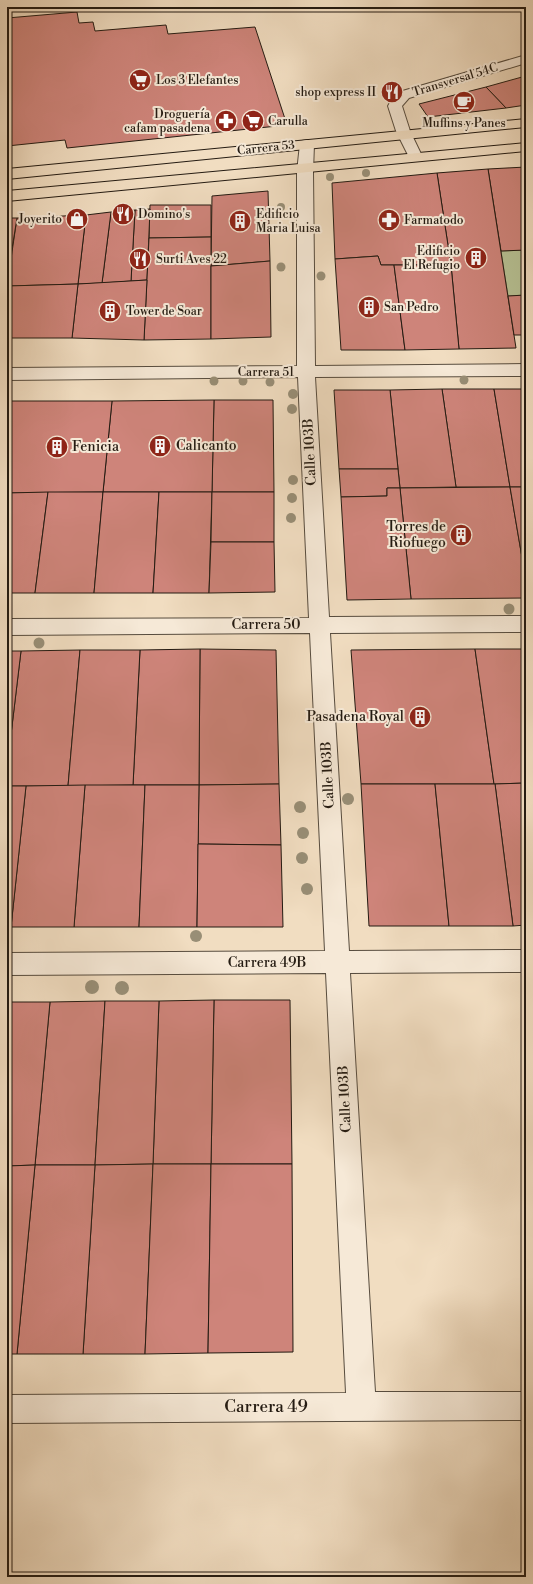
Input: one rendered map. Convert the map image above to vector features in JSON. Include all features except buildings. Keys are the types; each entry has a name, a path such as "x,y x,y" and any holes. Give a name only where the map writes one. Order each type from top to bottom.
{"main road":[{"name":"Carrera 53","path":"7,174 526,123"},
{"name":"Carrera 53","path":"7,196 415,156 526,147"}],"street":[{"name":"Transversal 54C","path":"415,156 395,106 398,100 404,95 526,59"},
{"name":"Calle 103B","path":"307,144 306,371 361,1407"},
{"name":"Carrera 51","path":"7,374 526,370"},
{"name":"Carrera 50","path":"7,627 526,624"},
{"name":"Carrera 49B","path":"7,964 526,962"},
{"name":"Carrera 49","path":"7,1409 526,1406"}],"green space":[{"path":"526,250 526,295 508,296 501,251"}],"place":[{"name":"Los 3 Elefantes","path":"140,80"},
{"name":"shop express II","path":"392,92"},
{"name":"Muffins y Panes","path":"464,102"},
{"name":"Droguería cafam pasadena","path":"226,121"},
{"name":"Carulla","path":"253,121"},
{"name":"Domino's","path":"123,214"},
{"name":"Joyerito","path":"77,219"},
{"name":"Farmatodo","path":"389,220"},
{"name":"Edificio Maria Luisa","path":"240,221"},
{"name":"Edificio El Refugio","path":"476,258"},
{"name":"Surti Aves 22","path":"140,259"},
{"name":"San Pedro","path":"369,307"},
{"name":"Tower de Soar","path":"110,311"},
{"name":"Calicanto","path":"160,446"},
{"name":"Fenicia","path":"57,447"},
{"name":"Torres de Riofuego","path":"461,535"},
{"name":"Pasadena Royal","path":"420,717"}]}
